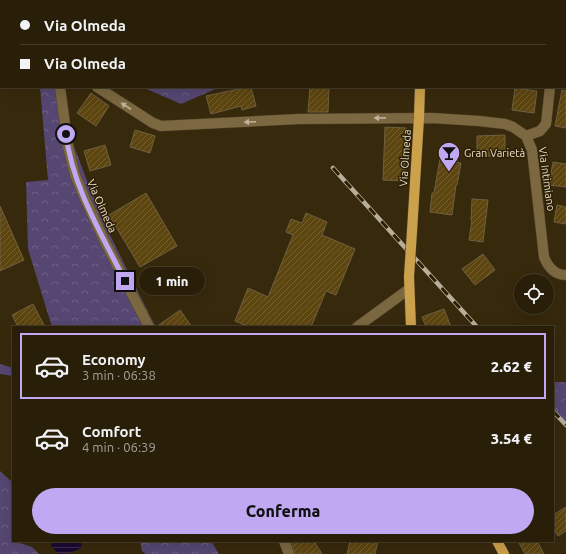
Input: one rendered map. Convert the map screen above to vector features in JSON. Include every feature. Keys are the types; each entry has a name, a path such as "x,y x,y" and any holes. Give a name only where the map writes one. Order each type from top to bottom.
{"main road":[{"name":"Via Olmeda","path":"411,326 409,277 420,88"},
{"path":"498,542 504,554"}],"street":[{"name":"Via Olmeda","path":"60,88 68,147 75,175 104,240 148,326"},
{"name":"Via Intimiano","path":"100,88 153,123 161,126 299,120 419,118 479,121 504,124 513,127 526,136 534,157 544,257 552,271 566,275"},
{"path":"526,136 540,132 546,124 550,88"},
{"path":"358,326 409,289"},
{"path":"284,542 288,554"}],"green space":[{"path":"40,88 65,88 66,117 75,149 87,181 105,225 155,326 52,326 28,249 26,182 48,180"},
{"path":"144,88 218,88 181,104"},
{"path":"0,364 12,368 12,376 0,374"},
{"path":"554,382 566,382 566,427 554,415"},
{"path":"0,471 12,482 12,542 32,547 39,554 0,554"},
{"path":"140,542 212,542 219,554 146,554 142,551"}],"shaded area":[{"path":"52,542 81,542 82,548 69,553 59,554 51,546"}],"building":[{"path":"243,88 251,88 256,106 242,110 241,106 211,114 206,96"},
{"path":"310,88 329,88 328,112 308,112"},
{"path":"515,88 537,91 534,113 512,110"},
{"path":"562,90 566,91 566,128 555,126"},
{"path":"91,93 109,106 96,126 77,113"},
{"path":"385,127 406,128 404,181 383,180"},
{"path":"135,130 155,136 150,153 130,147"},
{"path":"505,135 505,156 477,156 477,136"},
{"path":"105,145 111,165 90,171 84,151"},
{"path":"440,159 461,163 452,215 430,212 432,193 434,193"},
{"path":"553,162 566,164 566,187 549,185"},
{"path":"146,193 177,246 140,267 109,215"},
{"path":"472,199 488,200 483,242 469,240 472,220"},
{"path":"557,205 566,207 566,224 554,222"},
{"path":"0,206 24,260 0,271"},
{"path":"306,213 327,222 322,235 355,249 336,295 326,291 311,326 247,326 235,321 248,288 268,297 293,235 286,232 291,219 302,223"},
{"path":"483,254 495,270 475,285 462,269"},
{"path":"33,304 44,326 18,326 12,315"},
{"path":"444,309 451,326 426,326 422,317"},
{"path":"180,310 191,326 157,326"},
{"path":"566,507 566,531 558,536 554,530 554,514"},
{"path":"291,542 315,542 322,554 295,554"},
{"path":"350,542 378,542 375,554 347,554"},
{"path":"519,542 538,542 544,554 525,554"}],"railway":[{"path":"333,168 476,326"},
{"path":"554,412 566,425"}],"place":[{"name":"Gran Varietà","path":"449,172"}],"route":[{"path":"66,134 75,175 104,240 125,281"}]}
